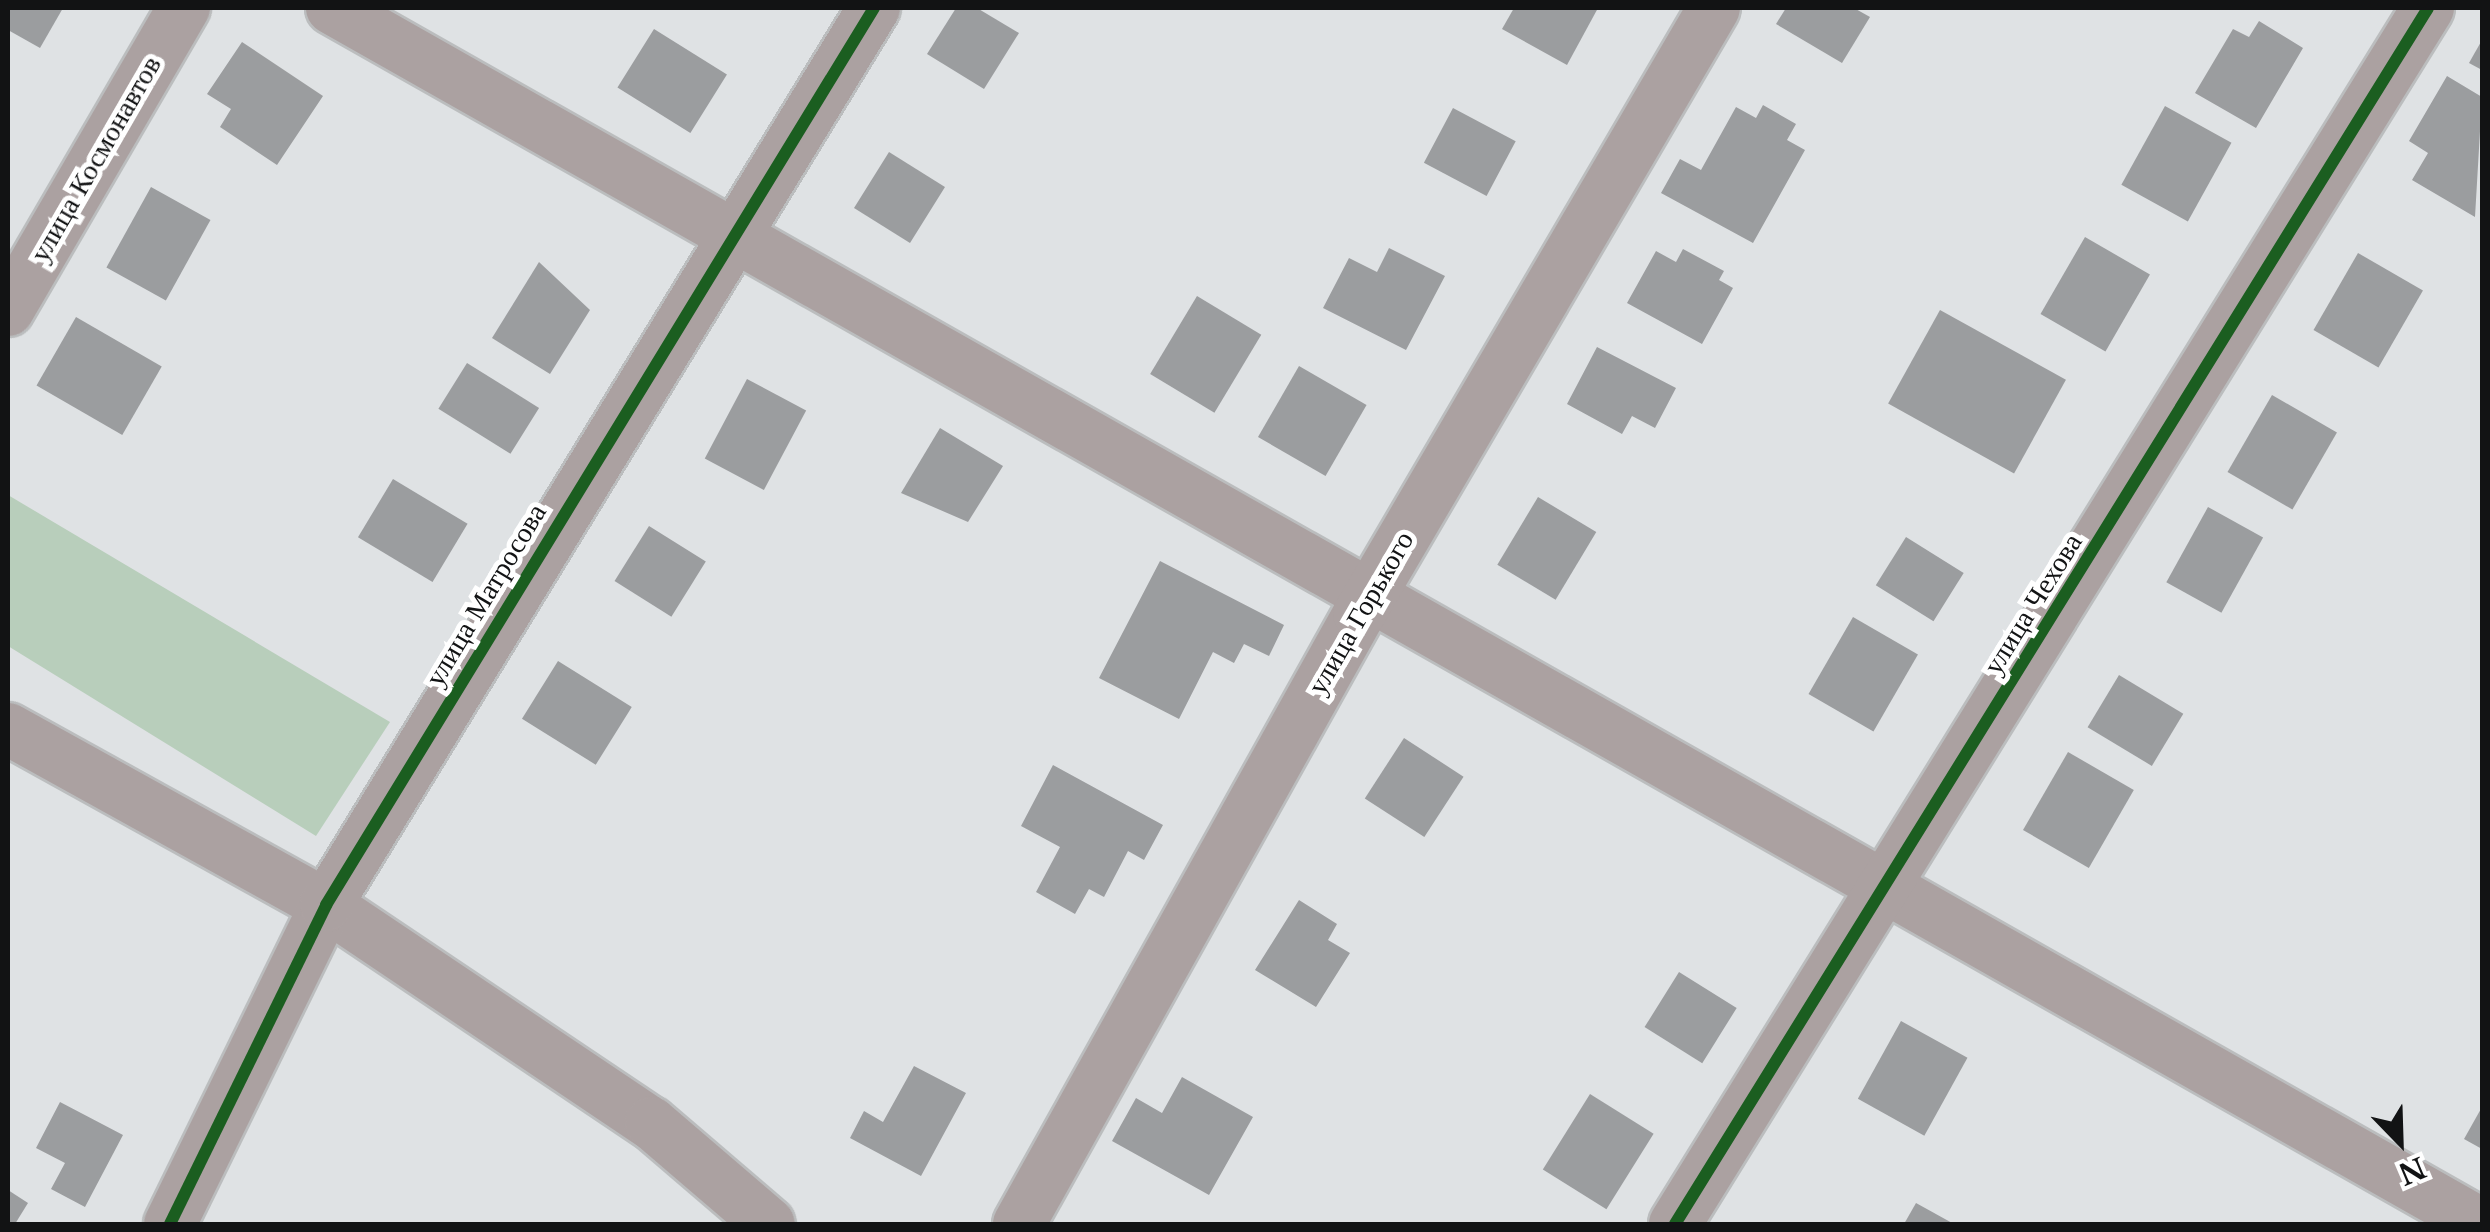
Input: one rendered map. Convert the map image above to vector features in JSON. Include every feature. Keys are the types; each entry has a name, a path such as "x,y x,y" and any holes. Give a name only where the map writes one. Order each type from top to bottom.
{"street":[{"name":"улица Космонавтов","path":"8,310 184,8"},
{"path":"332,8 2480,1224"},
{"name":"улица Матросова","path":"170,1224 326,905 874,8"},
{"name":"улица Горького","path":"1020,1224 1370,595 1714,8"},
{"name":"улица Чехова","path":"1675,1224 2428,8"},
{"path":"8,729 326,905 651,1123 768,1224"}],"green space":[{"path":"8,495 390,722 316,836 8,646"}],"building":[{"path":"8,8 63,8 40,48 8,30"},
{"path":"956,8 977,8 1019,33 984,89 927,54"},
{"path":"1514,8 1598,8 1567,65 1502,29"},
{"path":"1786,8 1854,8 1870,17 1842,63 1776,24"},
{"path":"2259,21 2303,48 2256,128 2195,93 2233,29 2249,37"},
{"path":"654,29 727,75 690,133 617,88"},
{"path":"2482,40 2482,70 2469,63"},
{"path":"242,42 323,96 277,165 220,127 231,109 207,94"},
{"path":"2447,76 2482,97 2475,217 2412,180 2428,153 2409,141"},
{"path":"1763,105 1796,124 1787,140 1805,150 1753,243 1661,193 1680,159 1701,170 1736,107 1756,118"},
{"path":"2165,106 2231,143 2188,222 2121,185"},
{"path":"1453,108 1516,141 1487,196 1424,163"},
{"path":"889,152 945,187 910,243 854,208"},
{"path":"151,187 210,220 166,300 106,267"},
{"path":"2085,237 2150,274 2105,352 2040,314"},
{"path":"1389,248 1445,276 1406,350 1323,308 1349,258 1377,272"},
{"path":"1683,249 1724,271 1719,280 1733,288 1702,344 1627,303 1656,251 1676,262"},
{"path":"2358,253 2423,290 2378,368 2314,330"},
{"path":"539,262 590,310 550,374 492,338"},
{"path":"1197,296 1261,335 1214,413 1150,374"},
{"path":"1940,310 2066,380 2014,473 1888,404"},
{"path":"76,317 162,366 122,435 36,385"},
{"path":"1597,347 1676,388 1655,428 1632,416 1622,434 1567,404"},
{"path":"467,363 539,408 510,454 438,409"},
{"path":"1299,366 1367,405 1326,476 1258,437"},
{"path":"747,379 806,410 764,490 705,458"},
{"path":"2272,395 2337,432 2292,510 2228,472"},
{"path":"940,428 1003,466 968,522 901,493"},
{"path":"393,479 468,524 433,582 358,537"},
{"path":"1538,497 1596,532 1556,600 1497,565"},
{"path":"2208,507 2263,538 2221,613 2166,582"},
{"path":"649,526 706,562 671,617 615,581"},
{"path":"1906,537 1964,573 1933,621 1876,585"},
{"path":"1160,561 1284,625 1269,656 1244,644 1234,663 1213,652 1179,719 1099,678"},
{"path":"1853,617 1918,654 1873,732 1808,694"},
{"path":"558,661 632,707 596,765 522,719"},
{"path":"2119,675 2183,714 2152,766 2088,727"},
{"path":"1404,738 1464,777 1424,837 1365,798"},
{"path":"2068,752 2134,790 2089,868 2023,830"},
{"path":"1053,765 1163,825 1144,860 1128,851 1104,897 1089,889 1075,914 1036,892 1060,847 1021,826"},
{"path":"1299,900 1337,924 1328,940 1350,953 1316,1007 1255,970"},
{"path":"1679,972 1737,1008 1702,1063 1645,1027"},
{"path":"1901,1021 1967,1058 1924,1136 1858,1099"},
{"path":"914,1066 966,1093 921,1176 850,1138 864,1111 883,1122"},
{"path":"1182,1077 1253,1117 1209,1195 1112,1141 1136,1098 1162,1113"},
{"path":"1590,1094 1654,1134 1606,1209 1543,1169"},
{"path":"60,1102 123,1135 85,1207 51,1189 65,1163 36,1148"},
{"path":"2482,1107 2482,1149 2464,1139"},
{"path":"8,1190 28,1203 15,1224 8,1224"},
{"path":"1916,1203 1954,1224 1904,1224"}],"cycle path":[{"path":"170,1224 326,905 874,8"},
{"path":"1675,1224 2428,8"}]}
